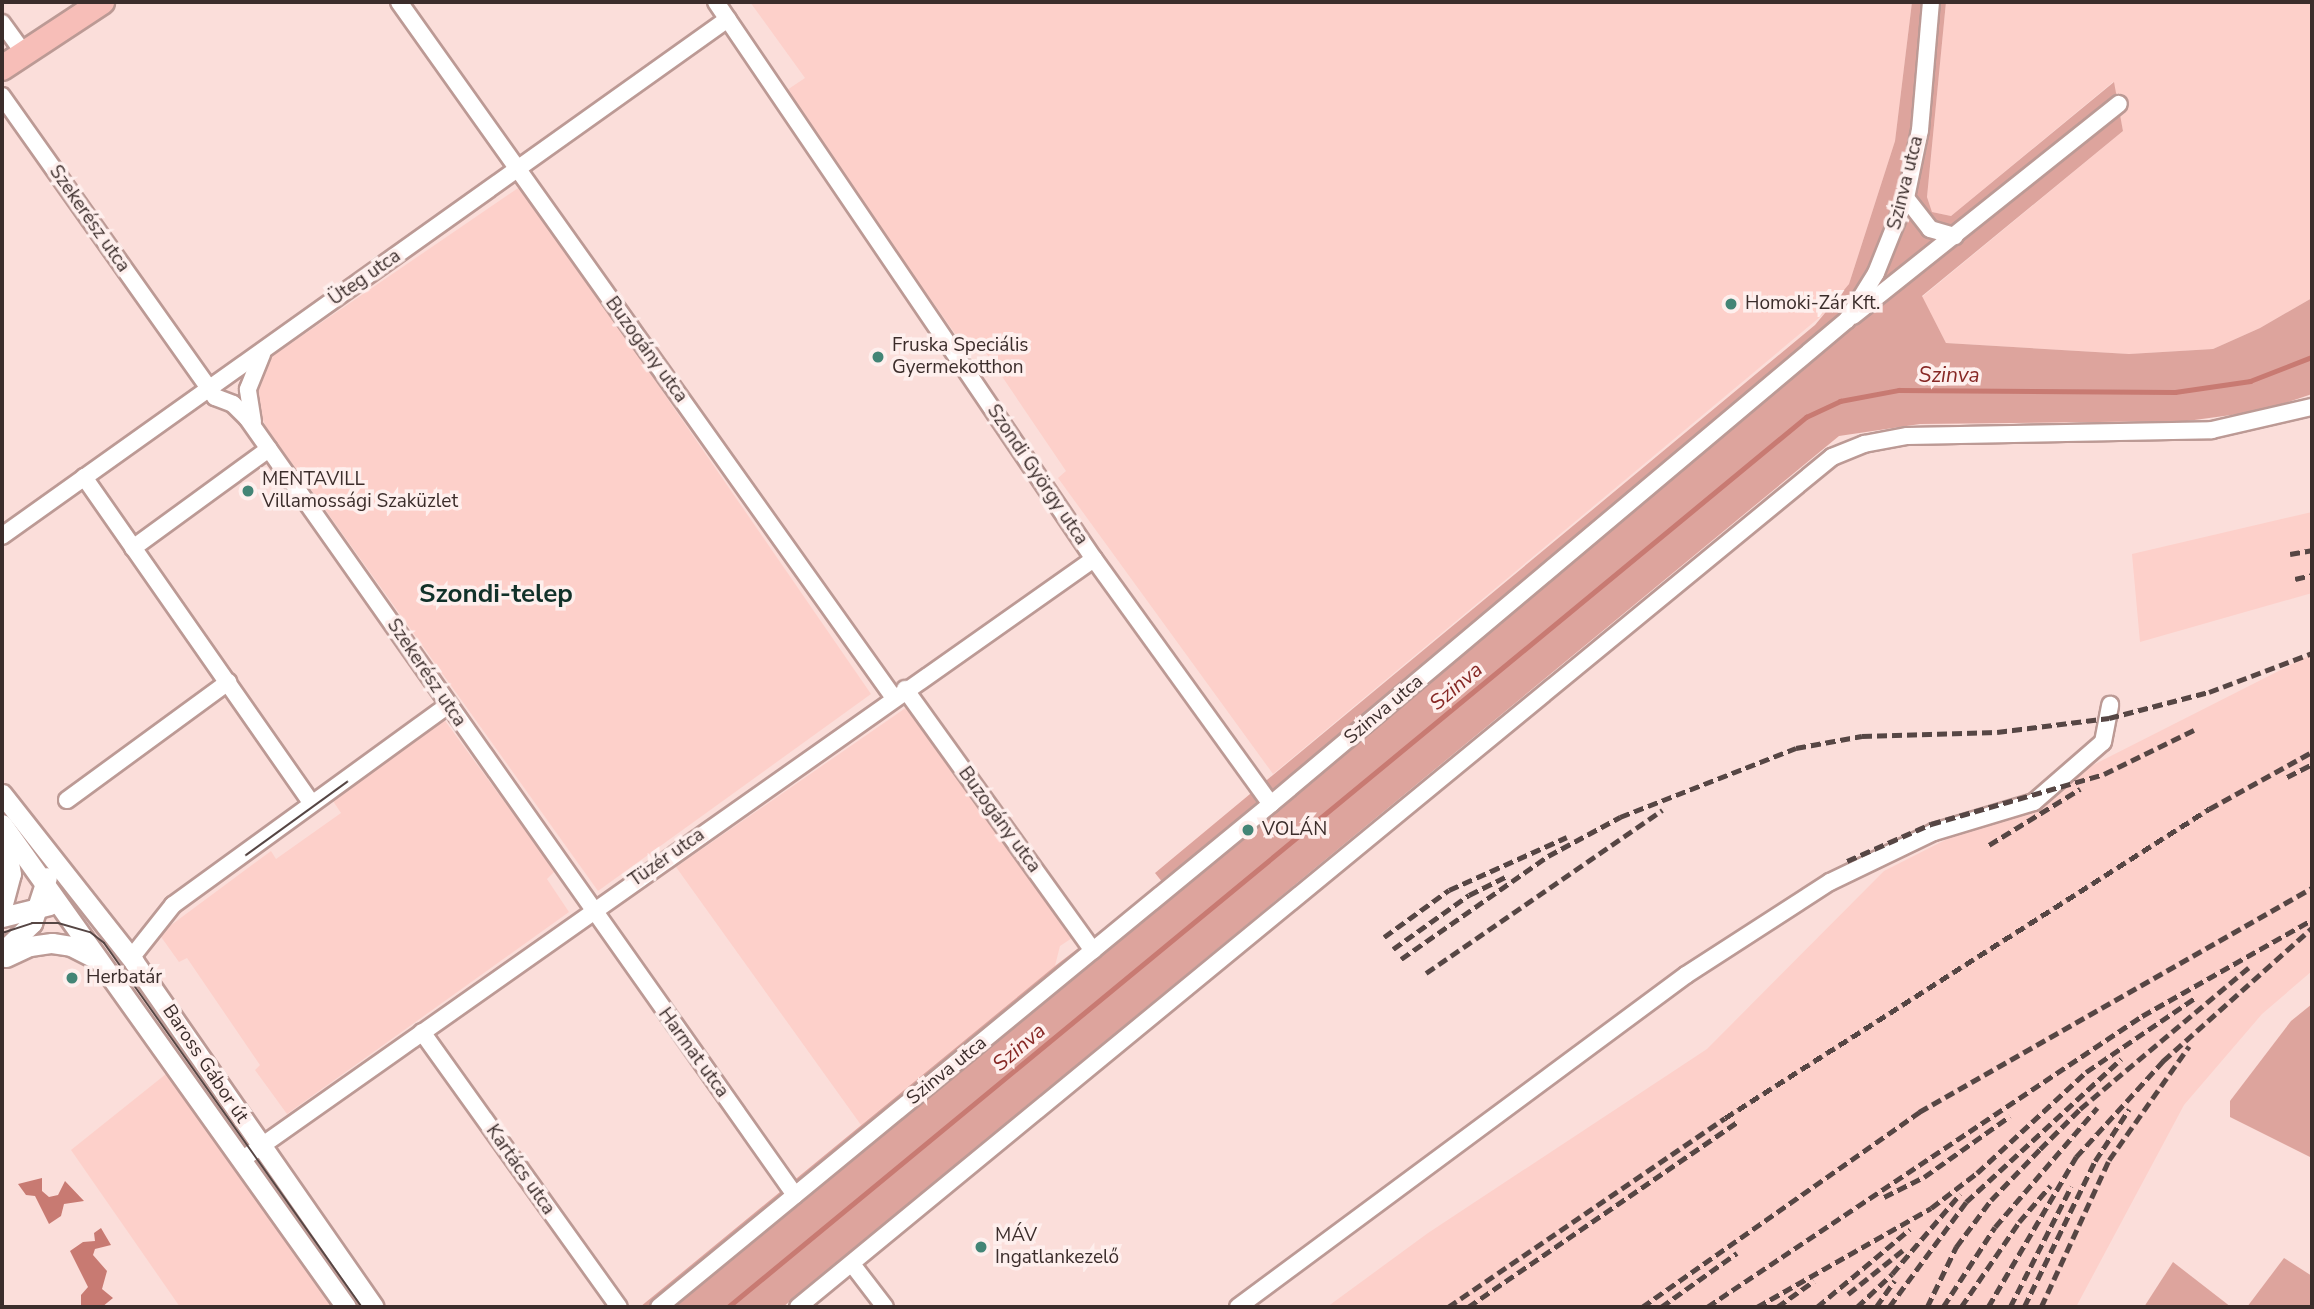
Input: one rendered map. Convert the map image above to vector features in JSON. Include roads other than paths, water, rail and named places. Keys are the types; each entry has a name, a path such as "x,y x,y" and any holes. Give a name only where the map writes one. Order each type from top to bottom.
{"main road":[{"path":"2,68 102,2"}],"street":[{"name":"Buzogány utca","path":"399,2 517,170 900,694 1093,951"},
{"name":"Szondi György utca","path":"716,2 1094,559 1271,804"},
{"name":"Szinva utca","path":"659,1307 1271,804 1847,320 1876,272 1906,198 1920,130 1931,2"},
{"name":"Üteg utca","path":"2,536 728,19"},
{"path":"2,23 24,54"},
{"name":"Szekerész utca","path":"2,96 215,397 239,408 270,449 592,911"},
{"path":"1847,320 2119,104"},
{"path":"1906,198 1930,229 1955,236"},
{"name":"Szekerész utca","path":"259,434 248,404 249,382 255,364 274,343"},
{"path":"797,1307 1818,466 1847,450 1907,436 2212,430 2312,407"},
{"path":"133,548 270,449"},
{"path":"84,477 311,803"},
{"name":"Tüzér utca","path":"243,1160 1094,559"},
{"path":"66,800 228,682"},
{"path":"1238,1307 1686,975 1830,882 1922,837 2034,802 2102,742 2110,705"},
{"path":"131,958 173,905 447,706"},
{"name":"Baross Gábor út","path":"2,794 131,958 374,1307"},
{"name":"Baross Gábor út","path":"2,824 346,1307"},
{"path":"2,830 12,873 2,907"},
{"path":"2,952 24,932 41,905 46,884 38,839"},
{"path":"2,917 41,905 61,907 85,915 113,934"},
{"name":"Harmat utca","path":"592,911 795,1195"},
{"path":"2,960 30,946 52,943 79,948 105,966"},
{"name":"Kartács utca","path":"422,1032 619,1307"},
{"path":"852,1264 885,1307"}],"waterway":[{"name":"Szinva","path":"728,1307 1806,417 1840,401 1899,390 2175,392 2250,381 2312,357"}],"tram line":[{"path":"246,855 347,782"},
{"path":"2,933 32,923 58,923 90,932 104,943 362,1307"}],"railway":[{"path":"2290,554 2312,550"},
{"path":"2295,579 2312,575"},
{"path":"1401,959 1548,856 1620,817 1796,748 1862,736 1997,732 2109,718 2209,692 2312,653"},
{"path":"1847,861 1931,824 2104,774 2194,730"},
{"path":"1448,1307 1725,1118 2209,809 2312,752"},
{"path":"2287,777 2312,764"},
{"path":"1989,845 2080,789"},
{"path":"1426,973 1662,810"},
{"path":"1384,937 1449,890 1567,837"},
{"path":"1393,949 1469,895 1507,876"},
{"path":"1642,1307 1919,1112 2312,888"},
{"path":"1707,1307 2142,1016 2312,920"},
{"path":"1988,1307 2076,1157 2163,1061 2312,928"},
{"path":"1927,1307 1956,1247 1991,1200 2080,1109 2249,967"},
{"path":"1757,1307 1931,1208 1977,1173 2086,1072 2195,998"},
{"path":"2041,1307 2109,1160 2189,1046"},
{"path":"1889,1307 1966,1202 2121,1059"},
{"path":"1943,1307 1995,1227 2097,1108"},
{"path":"2024,1307 2095,1161 2129,1109"},
{"path":"1884,1197 1924,1177 2010,1116"},
{"path":"1468,1307 1739,1121"},
{"path":"1961,1307 2019,1222 2050,1186"},
{"path":"2010,1307 2071,1187"},
{"path":"1857,1307 1892,1274 1960,1194"},
{"path":"1817,1307 1910,1229"},
{"path":"1848,1294 1903,1250"},
{"path":"1661,1307 1737,1253"},
{"path":"1777,1307 1814,1281"},
{"path":"1876,1307 1894,1281"}],"place":[{"name":"Homoki-Zár Kft.","path":"1731,304"},
{"name":"Fruska Speciális Gyermekotthon","path":"878,357"},
{"name":"MENTAVILL Villamossági Szaküzlet","path":"248,491"},
{"name":"VOLÁN","path":"1248,830"},
{"name":"Herbatár","path":"72,978"},
{"name":"MÁV Ingatlankezelő","path":"981,1247"}],"district":[{"name":"Szondi-telep","path":"496,594"}]}
